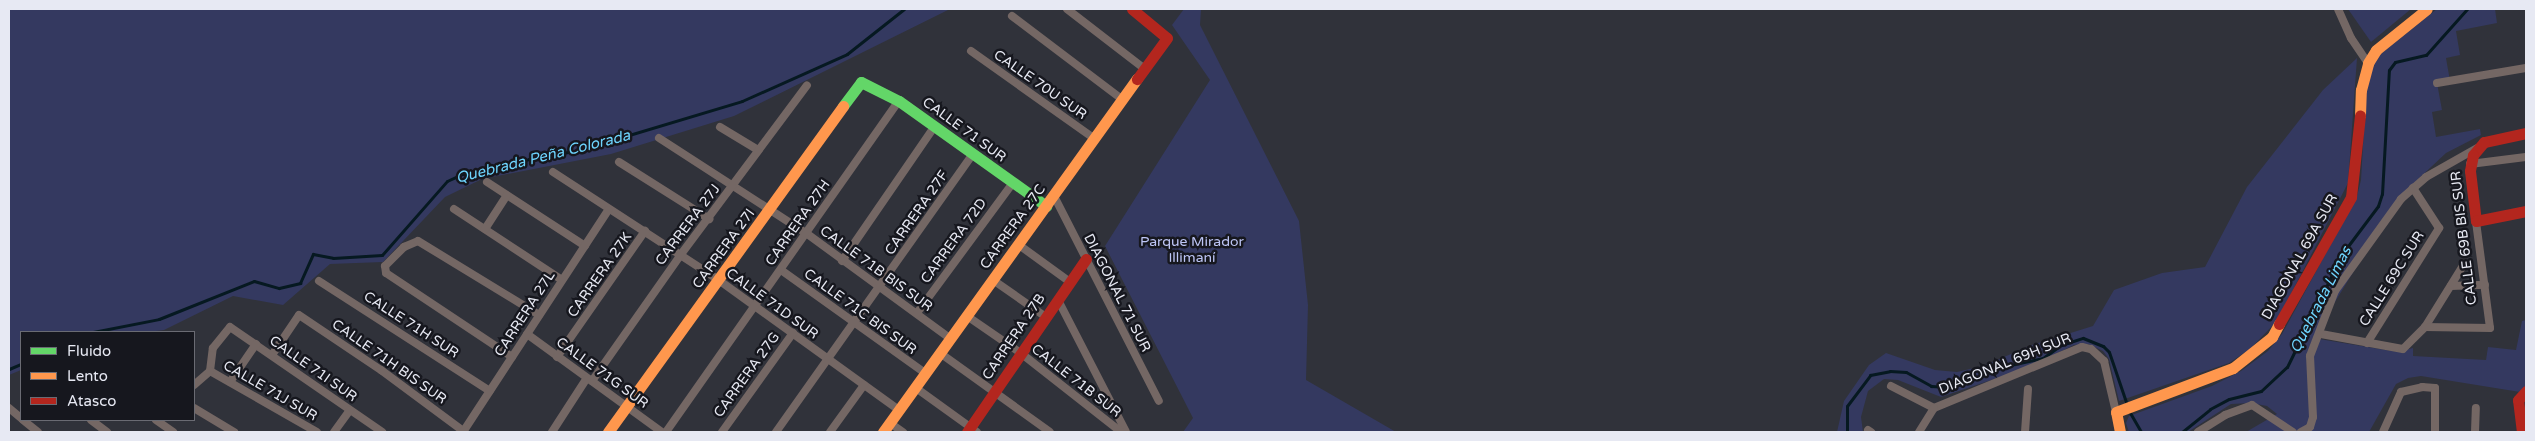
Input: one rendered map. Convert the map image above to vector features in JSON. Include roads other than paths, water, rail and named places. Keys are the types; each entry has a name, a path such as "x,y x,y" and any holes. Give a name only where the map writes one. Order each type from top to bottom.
{"street":[{"path":"1067,9 1145,69"},
{"name":"CARRERA 27C","path":"887,428 1167,38 1132,9"},
{"path":"2338,9 2351,38 2368,63"},
{"name":"DIAGONAL 69A SUR","path":"2120,410 2223,373 2247,358 2272,337 2347,207 2356,172 2361,90 2368,63 2376,50 2427,9"},
{"path":"1012,16 1123,100"},
{"name":"CALLE 70U SUR","path":"970,51 1095,139"},
{"path":"2437,83 2526,68"},
{"name":"CALLE 71 SUR","path":"862,82 898,101 1012,184 1046,206"},
{"name":"CARRERA 27I","path":"608,432 720,281 862,82"},
{"name":"CARRERA 27J","path":"552,432 807,85"},
{"name":"CARRERA 27H","path":"666,432 898,101"},
{"path":"720,126 758,150"},
{"path":"842,261 934,127"},
{"path":"2301,432 2310,427 2313,417 2310,356 2335,291 2413,188 2491,139 2526,132"},
{"name":"CALLE 71B BIS SUR","path":"660,138 734,184 806,233 951,339"},
{"name":"CALLE 69B BIS SUR","path":"2425,327 2490,328 2470,164 2478,147"},
{"name":"CARRERA 27F","path":"776,432 881,288 972,155"},
{"path":"2470,164 2526,157"},
{"path":"619,162 709,219"},
{"name":"CALLE 71D SUR","path":"553,172 608,210 645,232 679,257 720,281 755,305 828,360 900,410"},
{"path":"488,182 585,246"},
{"name":"CARRERA 72D","path":"917,313 1012,184"},
{"name":"CALLE 69C SUR","path":"2367,343 2439,228 2413,188"},
{"path":"485,229 507,195"},
{"name":"DIAGONAL 71 SUR","path":"1054,196 1158,401"},
{"path":"454,209 562,280"},
{"name":"CARRERA 27L","path":"463,432 608,210"},
{"path":"2476,221 2526,211"},
{"name":"CARRERA 27K","path":"557,357 645,232"},
{"path":"512,357 386,273 385,266 396,254 418,241 540,315"},
{"path":"1019,245 1070,282"},
{"name":"CARRERA 27B","path":"971,431 1086,259"},
{"path":"2320,334 2403,349 2425,327 2464,264"},
{"name":"CALLE 71C BIS SUR","path":"781,270 926,374"},
{"path":"994,280 1046,317"},
{"name":"CALLE 71H SUR","path":"319,281 490,391"},
{"path":"2451,286 2485,285"},
{"path":"1058,300 1126,432"},
{"name":"CALLE 71H BIS SUR","path":"272,355 298,315 381,370 463,432"},
{"name":"CALLE 71B SUR","path":"967,316 1022,354 1121,432"},
{"name":"CALLE 71I SUR","path":"210,371 213,348 230,327 382,432"},
{"name":"CARRERA 27G","path":"722,432 793,333"},
{"name":"CALLE 71G SUR","path":"527,334 662,432"},
{"path":"230,382 256,344"},
{"name":"DIAGONAL 69H SUR","path":"1934,408 2075,348 2087,347 2105,364 2120,410"},
{"path":"940,354 1050,432"},
{"path":"195,384 210,371"},
{"name":"CALLE 71J SUR","path":"210,371 317,432"},
{"path":"830,432 864,385"},
{"path":"1891,386 1934,408 1919,432"},
{"path":"916,388 971,431"},
{"path":"2383,432 2393,407 2406,390 2435,388 2435,432"},
{"path":"2024,432 2028,390"},
{"path":"2522,432 2518,400 2526,390"},
{"path":"2198,432 2225,415 2252,405 2293,432"},
{"path":"9,408 20,417"},
{"path":"2475,432 2476,408"},
{"path":"195,409 234,432"},
{"path":"334,432 350,410"},
{"path":"2120,410 2120,432"},
{"path":"24,421 38,432"},
{"path":"91,421 107,432"},
{"path":"157,432 160,421 173,432"},
{"path":"887,428 903,432"}],"waterway":[{"name":"Quebrada Peña Colorada","path":"98,331 159,319 254,281 279,288 300,283 313,254 333,258 382,255 447,181 462,174 477,175 529,159 579,150 742,101 847,54 904,9"},
{"name":"Quebrada Limas","path":"2182,432 2210,409 2229,399 2261,391 2287,367 2342,254 2378,206 2382,194 2389,70 2395,62 2426,55 2467,9"},
{"name":"Quebrada Limas","path":"1847,432 1847,406 1870,375 1890,371 1906,372 1931,386 1953,387 2001,367 2043,358 2061,345 2083,338 2103,346 2109,352 2127,405"},
{"name":"Quebrada Peña Colorada","path":"9,369 20,364"},
{"name":"Quebrada Limas","path":"2129,411 2141,432"}],"park label":[{"name":"Parque Mirador Illimaní","path":"1192,250"}]}
